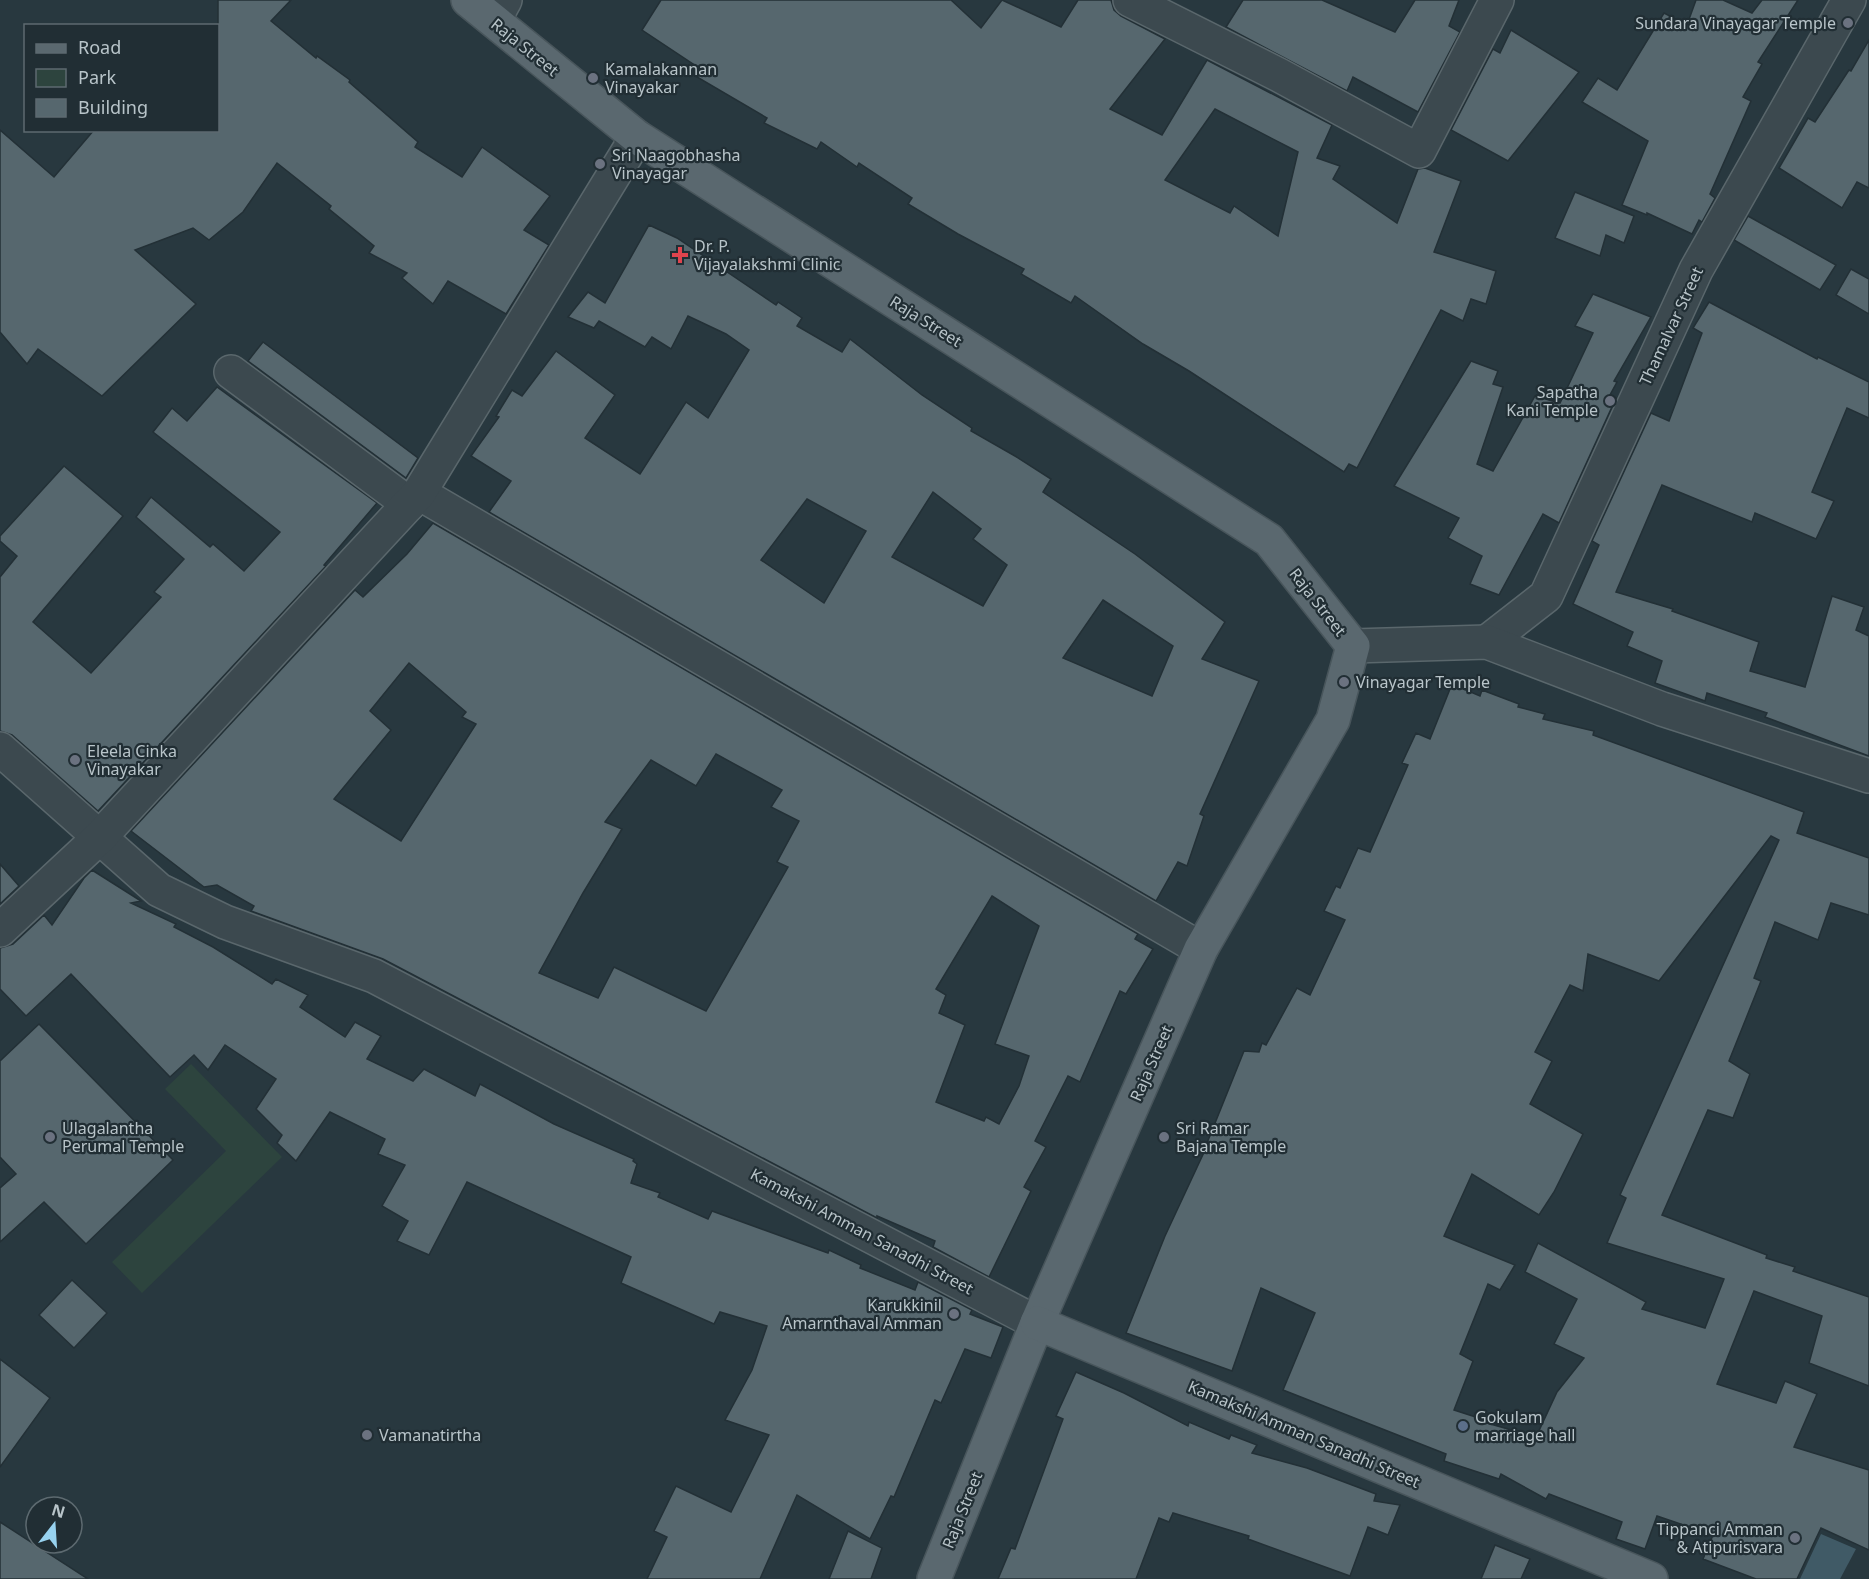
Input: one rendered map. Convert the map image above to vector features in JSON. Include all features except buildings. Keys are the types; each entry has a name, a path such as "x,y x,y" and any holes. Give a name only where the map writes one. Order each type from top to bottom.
{"main road":[{"name":"Raja Street","path":"468,0 499,10 637,137 1269,540 1353,646 1333,720 1201,949 1037,1323 934,1579"},
{"name":"Kamakshi Amman Sanadhi Street","path":"1037,1323 1651,1579"}],"street":[{"path":"1137,2 1419,151 1497,0"},
{"name":"Thamalvar Street","path":"1488,642 1546,596 1696,270 1849,0"},
{"path":"0,930 99,837 414,499 637,137"},
{"path":"231,372 414,499 1201,949"},
{"path":"1353,646 1488,642 1662,709 1869,776"},
{"name":"Kamakshi Amman Sanadhi Street","path":"0,749 159,890 225,922 374,976 1037,1323"}],"green space":[{"path":"191,1064 282,1157 142,1293 112,1262 226,1151 165,1089"}],"water":[{"path":"1821,1534 1856,1549 1840,1579 1800,1579"}],"place":[{"name":"Sundara Vinayagar Temple","path":"1848,23"},
{"name":"Kamalakannan Vinayakar","path":"593,78"},
{"name":"Sri Naagobhasha Vinayagar","path":"600,164"},
{"name":"Dr. P. Vijayalakshmi Clinic","path":"680,255"},
{"name":"Sapatha Kani Temple","path":"1610,401"},
{"name":"Vinayagar Temple","path":"1344,682"},
{"name":"Eleela Cinka Vinayakar","path":"75,760"},
{"name":"Ulagalantha Perumal Temple","path":"50,1137"},
{"name":"Sri Ramar Bajana Temple","path":"1164,1137"},
{"name":"Karukkinil Amarnthaval Amman","path":"954,1314"},
{"name":"Gokulam marriage hall","path":"1463,1426"},
{"name":"Vamanatirtha","path":"367,1435"},
{"name":"Tippanci Amman & Atipurisvara","path":"1795,1538"}]}
